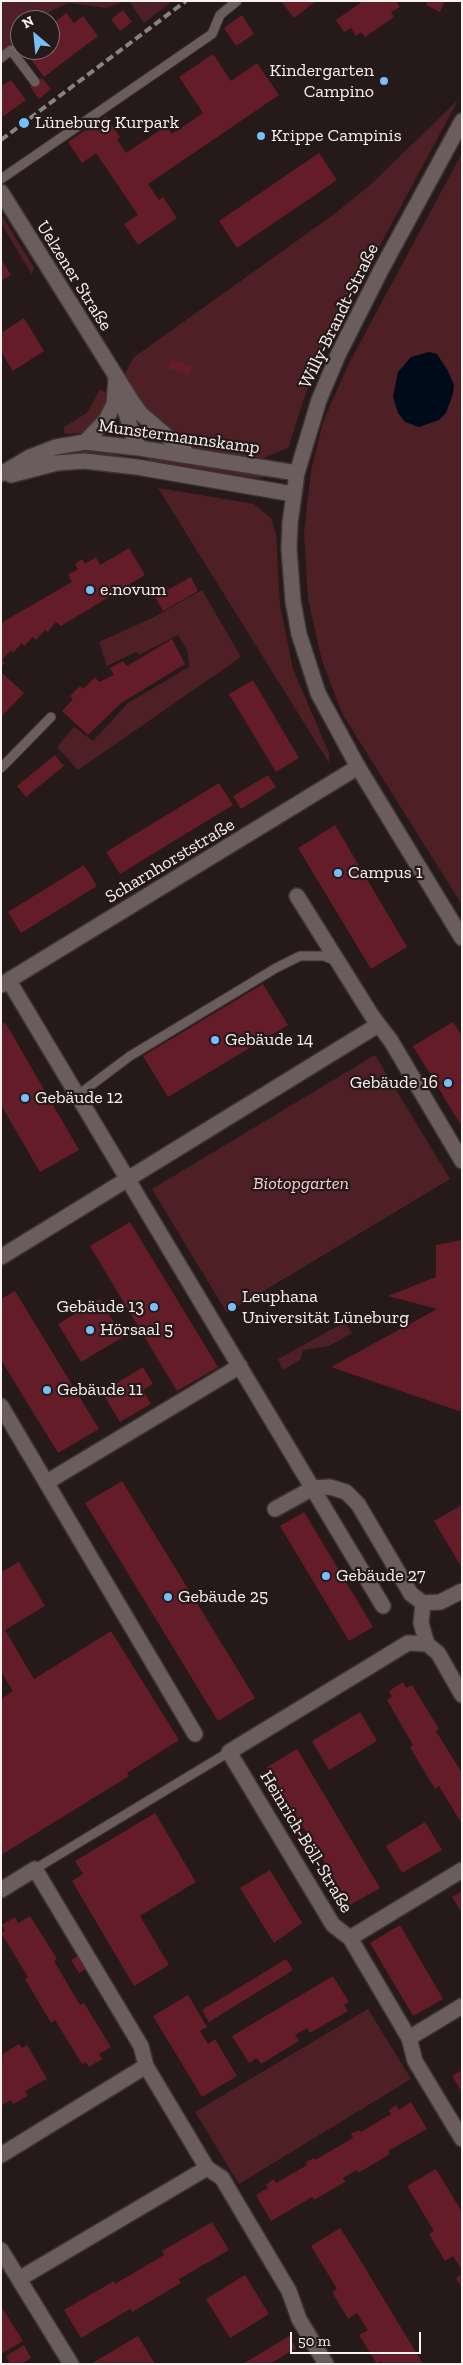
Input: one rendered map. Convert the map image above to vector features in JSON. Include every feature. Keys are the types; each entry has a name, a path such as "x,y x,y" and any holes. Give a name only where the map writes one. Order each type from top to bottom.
{"street":[{"name":"Willy-Brandt-Straße","path":"462,121 381,270 338,355 319,400 297,473 290,523 290,575 299,634 318,694 358,767 462,938"},
{"name":"Uelzener Straße","path":"1,192 116,378 141,414 190,456"},
{"name":"Uelzener Straße","path":"116,378 133,436 139,448"},
{"path":"85,442 106,420 114,404 116,378"},
{"path":"136,467 139,448 144,434 141,414"},
{"name":"Munstermannskamp","path":"1,474 30,457 56,447 85,442 139,448 297,473"},
{"name":"Munstermannskamp","path":"1,478 57,463 84,461 136,467 293,494"},
{"name":"Scharnhorststraße","path":"5,983 358,767"},
{"path":"297,896 337,962 390,1042 462,1161"},
{"path":"5,983 78,1095 382,1606"},
{"path":"1,1256 378,1025"},
{"path":"47,1482 240,1366"},
{"path":"1,1406 196,1734"},
{"path":"276,1509 313,1488 330,1487 346,1492 358,1504 411,1594 423,1602 440,1602 462,1591"},
{"path":"423,1602 421,1624 427,1644 438,1653 462,1696"},
{"path":"230,1752 408,1643 427,1644"},
{"name":"Heinrich-Böll-Straße","path":"230,1752 333,1925 350,1938 462,1870"},
{"path":"1,1890 35,1869 141,2046 146,2066 207,2168 222,2178 232,2194 289,2291 299,2320 326,2364"},
{"path":"350,1938 409,2038 415,2061 462,2139"},
{"path":"409,2038 462,2006"},
{"path":"1,2155 146,2066"},
{"path":"19,2279 207,2168"},
{"path":"1,2250 71,2364"}],"lane":[{"path":"1,179 212,34 220,15 238,1"},
{"path":"1,58 11,50 35,82"},
{"path":"1,768 52,717"},
{"path":"78,1095 130,1056 276,968 300,956 324,956 337,962"},
{"path":"35,1869 230,1752"}],"green space":[{"path":"1,1 126,1 106,8 69,3 53,10 10,10 10,45 1,52"},
{"path":"129,1 172,1 144,23"},
{"path":"458,100 326,346 306,393 288,448 259,460 186,447 148,409 124,376 133,358 333,215 369,186"},
{"path":"462,153 462,905 343,715 322,661 308,599 304,533 311,471 323,422 348,365"},
{"path":"1,214 34,268 32,275 1,223"},
{"path":"100,389 110,396 103,417 82,433 64,434 64,427 87,413"},
{"path":"67,449 118,450 120,454 117,458 68,454"},
{"path":"146,455 257,473 267,477 256,478 150,463"},
{"path":"158,488 254,504 271,518 276,535 280,605 293,669 329,753 329,763"},
{"path":"202,590 241,657 78,770 57,747 74,727 93,741 128,703 189,667 188,652 178,635 139,655 136,652 107,666 99,642 154,617"},
{"name":"Biotopgarten","path":"375,1055 450,1179 227,1313 152,1189"},
{"path":"345,1322 352,1333 329,1346 303,1350 300,1360 283,1370 278,1359"},
{"path":"368,2009 411,2079 239,2184 195,2112"}],"water":[{"path":"429,352 437,354 448,371 454,385 453,394 446,413 439,420 419,427 405,422 398,413 393,397 398,372 411,357"}],"building":[{"path":"281,1 316,1 294,18"},
{"path":"363,1 396,1 400,7 391,12 394,17 365,37 361,32 356,36 351,28 344,32 336,20"},
{"path":"428,1 445,1 440,12 426,5"},
{"path":"123,10 132,22 120,31 111,19"},
{"path":"66,13 74,23 83,16 98,36 44,77 31,60 60,60 60,18"},
{"path":"242,15 254,34 236,46 224,28"},
{"path":"213,54 231,81 257,63 279,95 148,184 159,200 163,197 177,218 138,245 124,224 138,215 96,153 82,163 68,142 106,116 120,137 117,139 126,153 166,126 172,134 203,113 179,77"},
{"path":"42,78 51,89 39,99 30,87"},
{"path":"11,80 26,100 1,118 1,86"},
{"path":"319,153 337,180 237,248 219,221"},
{"path":"1,259 11,275 1,281"},
{"path":"24,318 44,351 13,371 1,352 1,333"},
{"path":"172,359 193,367 189,376 168,368"},
{"name":"e.novum","path":"129,548 145,575 61,626 56,622 48,632 45,630 36,640 33,637 24,646 22,643 13,653 11,650 2,660 5,663 1,667 1,623 72,582 68,575 78,569 75,564 82,559 85,564 96,557 100,565"},
{"path":"191,577 198,591 163,611 155,597"},
{"path":"172,639 185,664 121,703 88,735 62,711 73,699 70,696 80,686 83,689 95,677 99,682 114,675 110,668 123,661 127,666"},
{"path":"1,672 24,693 1,717"},
{"path":"253,680 299,758 276,772 229,694"},
{"path":"55,755 64,766 26,797 17,786"},
{"path":"268,775 276,787 241,809 233,796"},
{"path":"219,783 233,805 120,874 106,852"},
{"name":"Campus 1","path":"335,825 407,947 371,969 298,848"},
{"path":"84,865 97,886 21,933 8,912"},
{"name":"Gebäude 14","path":"263,984 288,1025 168,1097 143,1056"},
{"name":"Gebäude 12","path":"5,1022 79,1150 40,1172 1,1105 1,1025"},
{"name":"Gebäude 16","path":"453,1022 462,1036 462,1127 413,1046"},
{"name":"Gebäude 13","path":"130,1222 218,1367 177,1391 90,1246"},
{"path":"462,1240 462,1412 331,1367 437,1309 388,1296 436,1277 436,1245"},
{"name":"Gebäude 11","path":"15,1291 99,1429 58,1453 1,1360 1,1299"},
{"name":"Hörsaal 5","path":"100,1299 123,1337 81,1362 58,1324"},
{"path":"143,1367 153,1384 143,1390 151,1404 120,1422 102,1392"},
{"name":"Gebäude 25","path":"122,1481 255,1698 218,1721 85,1503"},
{"path":"462,1505 462,1568 434,1521"},
{"name":"Gebäude 27","path":"304,1512 373,1627 349,1641 280,1526"},
{"path":"19,1562 45,1606 5,1630 34,1679 111,1631 179,1740 127,1773 129,1776 1,1855 1,1699 13,1691 1,1672 1,1572"},
{"path":"403,1682 406,1688 412,1685 439,1729 436,1731 462,1773 462,1824 439,1786 435,1789 410,1747 413,1745 387,1700 392,1697 389,1691"},
{"path":"360,1712 377,1741 329,1770 312,1741"},
{"path":"297,1749 380,1888 350,1905 267,1767"},
{"path":"155,1813 196,1882 140,1916 169,1965 134,1986 72,1881 83,1874 75,1861"},
{"path":"425,1822 442,1850 402,1873 386,1846"},
{"path":"270,1870 302,1923 274,1943 240,1888"},
{"path":"462,1891 462,1913 452,1897"},
{"path":"30,1916 57,1959 54,1961 80,2005 84,2003 111,2047 99,2054 102,2059 89,2067 86,2062 82,2064 55,2020 51,2023 25,1979 28,1977 1,1933 5,1931 2,1925 15,1917 18,1923"},
{"path":"400,1925 443,1999 413,2016 370,1943"},
{"path":"78,1956 85,1969 79,1973 71,1960"},
{"path":"286,1959 293,1970 209,2022 202,2010"},
{"path":"333,1976 349,2002 344,2005 348,2011 310,2033 307,2028 295,2035 299,2041 261,2064 257,2058 249,2063 232,2036"},
{"path":"188,1995 207,2027 200,2031 208,2044 215,2039 237,2076 202,2097 153,2016"},
{"path":"19,2044 22,2048 27,2045 47,2079 25,2091 28,2095 21,2100 13,2104 11,2100 1,2106 1,2061 3,2059 1,2055"},
{"path":"462,2070 462,2092 452,2076"},
{"path":"411,2102 427,2129 388,2151 390,2154 358,2173 357,2170 343,2178 345,2182 314,2200 312,2197 271,2221 256,2195 268,2188 266,2185 274,2179 276,2183 307,2165 306,2162 314,2158 315,2160 353,2138 351,2134 359,2130 361,2132 391,2114 389,2110 396,2105 399,2110"},
{"path":"436,2169 462,2212 462,2270 453,2256 445,2261 429,2234 434,2231 407,2186"},
{"path":"212,2222 229,2250 179,2279 181,2283 132,2312 130,2309 81,2338 64,2310 114,2281 115,2284 164,2255 162,2251"},
{"path":"340,2228 423,2364 383,2364 381,2361 377,2364 359,2335 368,2330 357,2313 348,2319 332,2292 337,2289 311,2246"},
{"path":"462,2274 462,2288 456,2278"},
{"path":"245,2275 269,2314 230,2338 206,2299"},
{"path":"1,2306 23,2341 1,2354"},
{"path":"138,2336 155,2364 95,2364 94,2362"},
{"path":"289,2336 296,2348 270,2364 243,2364"},
{"path":"24,2345 31,2358 21,2364 10,2364 6,2356"}],"railway":[{"path":"1,140 186,1"}],"place":[{"name":"Kindergarten Campino","path":"384,81"},
{"name":"Lüneburg Kurpark","path":"24,123"},
{"name":"Krippe Campinis","path":"261,136"},
{"name":"e.novum","path":"90,590"},
{"name":"Campus 1","path":"338,873"},
{"name":"Gebäude 14","path":"215,1040"},
{"name":"Gebäude 16","path":"448,1083"},
{"name":"Gebäude 12","path":"25,1098"},
{"name":"Gebäude 13","path":"154,1307"},
{"name":"Leuphana Universität Lüneburg","path":"232,1307"},
{"name":"Hörsaal 5","path":"90,1330"},
{"name":"Gebäude 11","path":"47,1390"},
{"name":"Gebäude 27","path":"326,1576"},
{"name":"Gebäude 25","path":"168,1597"}]}
